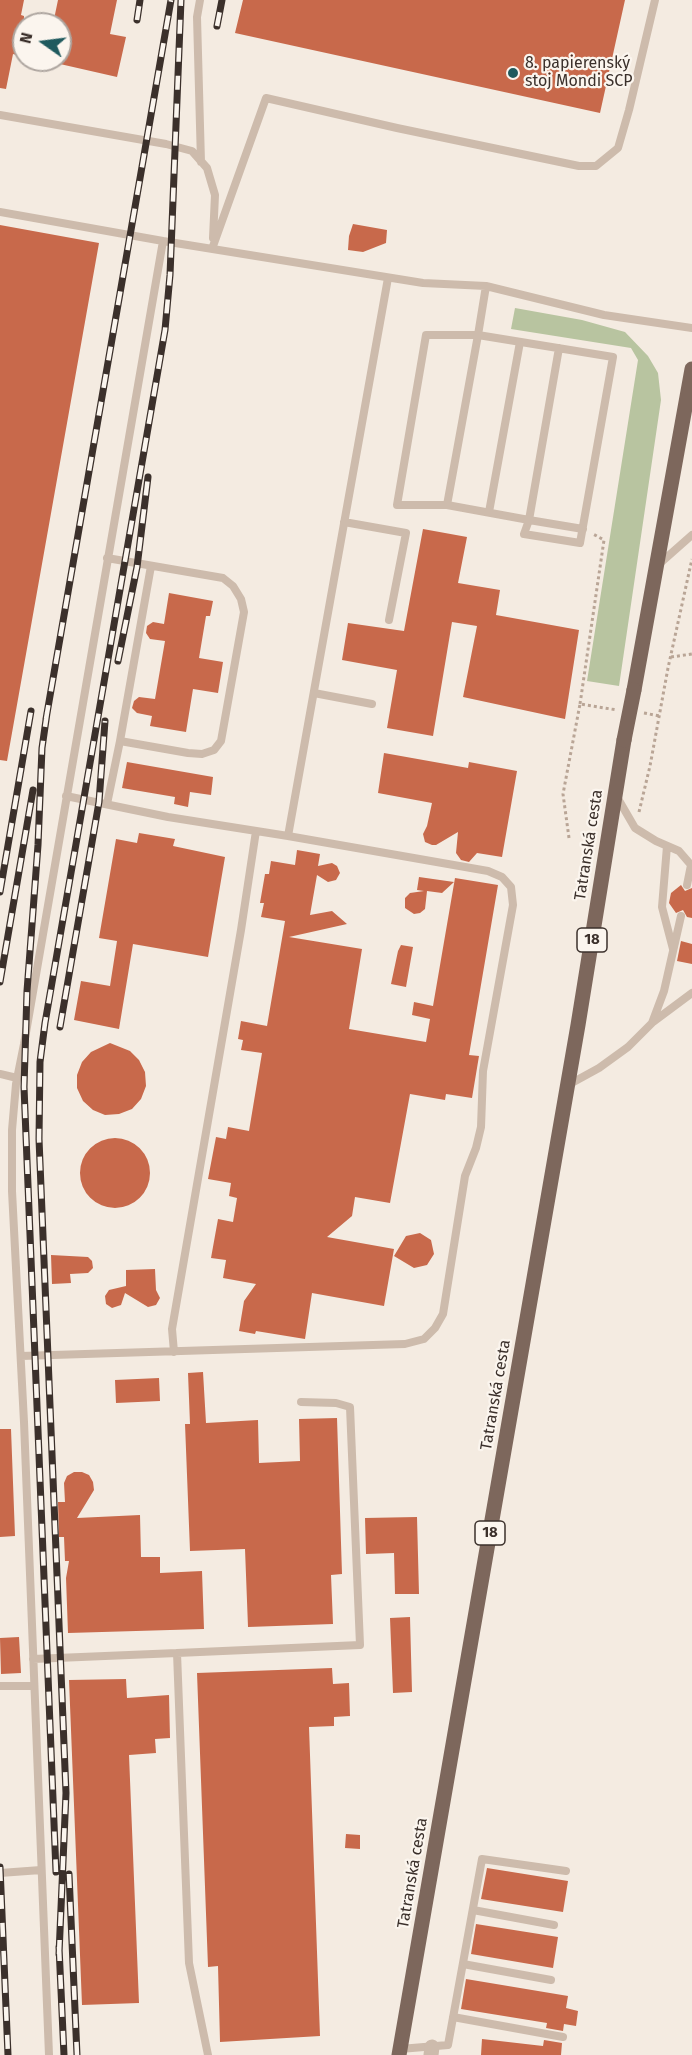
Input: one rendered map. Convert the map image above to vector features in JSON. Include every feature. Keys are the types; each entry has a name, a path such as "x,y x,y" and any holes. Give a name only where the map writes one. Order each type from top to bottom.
{"main road":[{"name":"18","path":"657,566 692,369"},
{"name":"Tatranská cesta","path":"399,2052 568,1085 624,740 657,566"}],"lane":[{"path":"200,0 197,17 201,162"},
{"path":"212,249 266,98 397,128 572,164 596,166 618,148 655,0"},
{"path":"0,115 166,144 192,152 207,168 216,195 212,249"},
{"path":"0,212 388,278 423,283 486,286 604,315 692,328"},
{"path":"49,2055 12,1181 12,1130 17,1078 163,241"},
{"path":"288,836 388,278"},
{"path":"447,505 486,286"},
{"path":"559,348 529,519 524,534 580,543 583,529 612,357 559,348 478,335 426,334 397,505 447,505 529,519 583,529"},
{"path":"489,512 520,342"},
{"path":"344,522 406,533 390,620"},
{"path":"657,566 692,535"},
{"path":"107,558 223,578 233,586 241,599 243,612 221,741 214,750 202,754 120,741"},
{"path":"107,804 151,566"},
{"path":"314,693 372,704"},
{"path":"616,795 635,828 656,841 680,851 692,852"},
{"path":"21,1356 405,1344 424,1339 435,1328 443,1314 465,1176 481,1127 483,1071 513,905 511,887 502,877 488,871 168,817 66,796"},
{"path":"174,1352 172,1329 256,831"},
{"path":"668,846 662,907 674,953"},
{"path":"680,851 691,865 687,885"},
{"path":"652,1023 664,991 681,916"},
{"path":"568,1085 599,1068 628,1047 652,1023 692,993"},
{"path":"0,1074 17,1078"},
{"path":"33,1659 360,1645 350,1407 336,1403 301,1402"},
{"path":"177,1653 189,1963 208,2055"},
{"path":"0,1686 34,1686"},
{"path":"399,2052 431,2051 448,2045 482,1859 566,1871"},
{"path":"0,1873 41,1870"},
{"path":"473,1911 554,1924"},
{"path":"463,1964 551,1980"},
{"path":"453,2018 562,2037"}],"path":[{"path":"569,838 562,794 580,704 604,540 583,529"},
{"path":"635,828 692,559"},
{"path":"671,657 692,654"},
{"path":"580,704 626,711"},
{"path":"637,712 660,716"}],"green space":[{"path":"515,308 582,320 625,332 648,356 658,373 661,400 619,686 587,681 638,360 631,348 511,329"}],"building":[{"path":"0,0 24,0 22,12 12,12 12,59 6,89 0,88"},
{"path":"58,0 117,0 110,34 126,37 117,77 72,67 72,12 56,12"},
{"name":"8. papierenský stoj Mondi SCP","path":"243,0 625,0 600,113 235,33"},
{"path":"353,224 387,230 386,243 363,252 348,250"},
{"path":"0,225 99,243 7,761 0,760"},
{"path":"423,529 467,537 458,583 500,590 496,615 579,630 565,719 463,697 477,626 452,622 433,736 387,728 397,670 342,660 348,623 404,631"},
{"path":"169,593 213,601 210,616 206,616 199,658 223,662 218,693 193,689 186,732 150,726 152,716 137,713 132,708 134,701 139,697 155,699 165,641 150,639 146,633 147,626 153,622 164,624"},
{"path":"384,753 468,768 469,762 517,771 502,857 477,853 469,862 461,860 456,853 458,832 436,845 425,842 423,834 432,803 378,793"},
{"path":"127,762 213,777 211,795 190,792 188,807 174,804 175,797 122,788"},
{"path":"139,833 175,839 173,846 225,857 208,957 133,944 119,1029 74,1020 81,981 110,986 117,941 99,938 116,839 137,843"},
{"path":"297,850 320,854 318,866 332,863 337,866 340,873 336,880 328,882 317,875 310,915 332,911 347,924 289,937 362,949 349,1029 426,1042 430,1019 412,1015 414,1002 433,1006 455,878 498,885 469,1055 479,1056 472,1098 446,1094 445,1100 410,1094 390,1203 355,1197 352,1216 327,1237 394,1249 384,1306 312,1293 305,1339 256,1331 255,1334 239,1331 244,1301 256,1284 223,1278 226,1260 211,1258 218,1219 233,1222 237,1198 229,1196 231,1183 208,1179 216,1137 226,1139 228,1127 249,1131 262,1053 241,1050 243,1040 238,1039 241,1021 267,1026 285,921 261,917 264,903 260,903 265,874 269,874 271,861 295,865"},
{"path":"419,877 454,882 442,893 427,891 425,909 414,914 405,908 405,898 410,893 424,891 417,890"},
{"path":"681,885 685,891 692,888 692,918 687,917 683,910 676,913 669,903 671,893"},
{"path":"681,941 692,944 692,964 677,961"},
{"path":"401,945 413,947 406,987 391,984"},
{"path":"110,1043 130,1051 139,1060 145,1072 146,1086 141,1099 132,1109 119,1114 105,1115 93,1110 83,1101 77,1088 77,1075 82,1062 91,1052"},
{"path":"115,1138 134,1144 144,1154 150,1173 144,1192 134,1202 115,1208 96,1202 86,1192 80,1173 86,1154 96,1144"},
{"path":"420,1233 431,1240 434,1254 427,1265 414,1268 394,1256 406,1236"},
{"path":"51,1255 88,1257 92,1261 93,1268 88,1273 70,1274 71,1283 52,1284"},
{"path":"155,1269 156,1290 160,1298 156,1305 148,1307 125,1293 121,1305 112,1308 106,1304 105,1296 109,1290 126,1286 126,1270"},
{"path":"203,1372 206,1423 258,1420 259,1463 300,1461 299,1419 337,1418 342,1574 331,1575 333,1624 248,1627 245,1549 190,1551 185,1424 190,1424 188,1373"},
{"path":"159,1378 160,1401 116,1403 115,1380"},
{"path":"0,1429 11,1429 15,1536 0,1537"},
{"path":"74,1472 89,1475 94,1490 77,1518 140,1515 141,1557 160,1557 160,1573 202,1571 204,1629 68,1633 66,1578 69,1561 65,1561 64,1537 59,1537 58,1502 65,1502 64,1483 67,1476"},
{"path":"417,1517 419,1594 395,1594 394,1553 366,1554 365,1518"},
{"path":"410,1617 412,1692 393,1693 390,1618"},
{"path":"19,1637 21,1673 1,1674 0,1638"},
{"path":"332,1668 333,1684 349,1683 350,1716 334,1717 334,1726 309,1727 320,2036 220,2042 218,1966 208,1967 197,1673"},
{"path":"126,1679 127,1698 169,1695 170,1738 155,1739 156,1753 129,1755 139,2003 82,2005 69,1680"},
{"path":"346,1834 360,1835 360,1849 345,1848"},
{"path":"487,1868 568,1881 563,1912 481,1899"},
{"path":"476,1924 558,1937 553,1968 471,1954"},
{"path":"466,1979 568,1996 566,2008 578,2011 576,2026 564,2024 563,2031 546,2028 547,2023 461,2009"},
{"path":"482,2039 543,2046 544,2040 562,2043 561,2055 481,2055"}],"railway":[{"path":"137,20 140,0"},
{"path":"46,719 171,0"},
{"path":"59,1954 66,1793 39,1139 40,1062 165,330 170,275 181,0"},
{"path":"217,26 222,0"},
{"path":"118,661 137,567 148,477"},
{"path":"0,892 31,711"},
{"path":"47,713 42,748 38,845 27,991 24,1087 56,1872"},
{"path":"60,1027 99,802 105,721"},
{"path":"0,982 33,790"},
{"path":"0,1867 8,2055"},
{"path":"69,1874 77,2055"},
{"path":"59,1947 64,2055"}],"place":[{"name":"8. papierenský stoj Mondi SCP","path":"513,73"}]}
